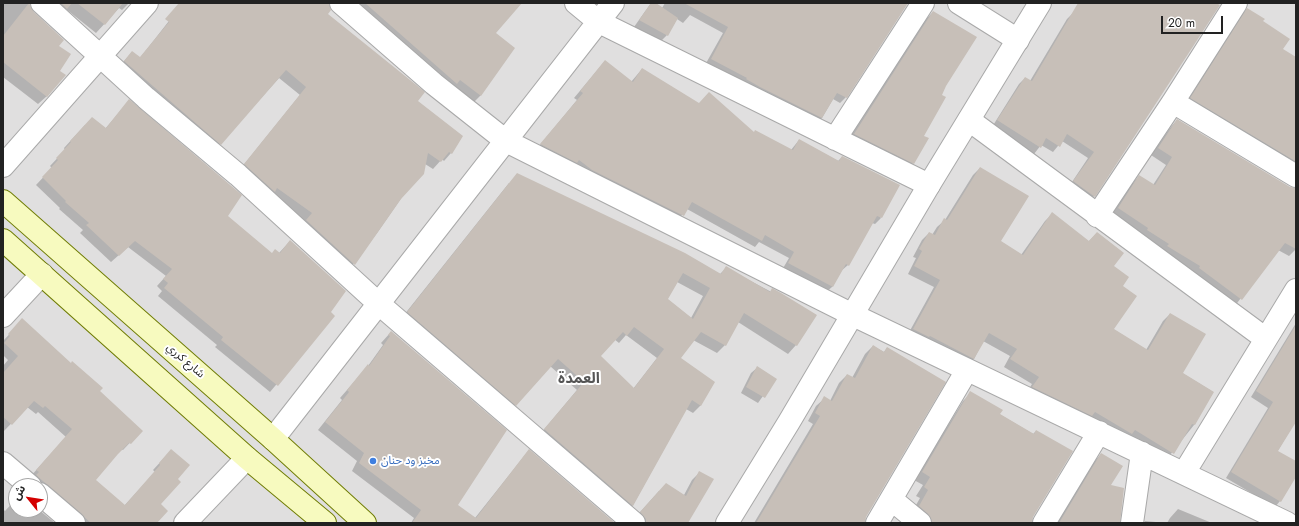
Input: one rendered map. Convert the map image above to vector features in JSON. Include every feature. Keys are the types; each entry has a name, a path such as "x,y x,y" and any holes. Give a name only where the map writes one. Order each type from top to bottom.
{"main road":[{"name":"شارع كرري","path":"3,201 273,439 365,523"},
{"path":"3,240 247,458 325,523"}],"street":[{"path":"42,3 102,56 146,98 238,175 379,304 634,523"},
{"path":"3,166 102,56 147,3"},
{"path":"341,3 434,84 506,141 851,314 1288,523 1296,514"},
{"path":"576,3 599,22 929,185"},
{"path":"273,439 613,3"},
{"path":"836,139 923,3"},
{"path":"959,3 1018,40"},
{"path":"727,523 789,422 851,314 1040,3"},
{"path":"1097,216 1173,102 1236,3"},
{"path":"1173,102 1296,176"},
{"path":"969,120 1097,216 1266,339"},
{"path":"3,316 42,274"},
{"path":"1184,473 1296,290"},
{"path":"877,523 967,370"},
{"path":"1044,523 1098,432"},
{"path":"1132,523 1142,453"},
{"path":"185,523 247,458"},
{"path":"3,463 21,478"},
{"path":"891,499 920,523"},
{"path":"48,501 74,523"}],"shaded area":[{"path":"3,3 1296,3 1296,523 3,523"}],"building":[{"path":"29,3 34,12 64,40 59,46 71,54 60,71 66,75 47,97 3,62 3,36"},
{"path":"61,3 72,3 67,9"},
{"path":"77,3 123,3 105,25"},
{"path":"179,3 329,3 331,10 328,14 425,92 418,101 463,136 452,154 449,152 441,162 428,153 424,174 401,199 355,265 306,220 312,213 277,188 275,192 244,164 306,87 286,70 221,145 124,61 132,51 140,57 169,22 165,19"},
{"path":"365,3 522,3 496,33 515,48 481,96 460,80 457,84"},
{"path":"651,3 656,3 678,18 668,36 639,20"},
{"path":"684,3 908,3 847,98 837,93 822,118 760,87 746,79 747,78 711,59 728,27"},
{"path":"1078,3 1216,3 1220,5 1095,197 1073,181 1094,152 1067,134 1060,147 1046,138 1041,148 997,120 1025,77 1032,81"},
{"path":"1247,8 1265,19 1263,21 1290,39 1283,49 1296,57 1295,161 1190,98"},
{"path":"933,11 977,37 946,86 942,95 946,97 924,136 929,138 914,164 854,134"},
{"path":"605,60 633,82 642,68 699,103 709,92 754,132 755,130 793,150 799,139 839,161 842,156 900,185 882,218 877,216 849,266 846,264 833,287 788,263 794,252 765,235 762,241 692,202 684,216 592,170 579,160 577,163 540,144 583,93 580,91"},
{"path":"129,99 242,195 228,216 272,253 275,249 280,253 290,240 346,291 331,312 335,316 278,386 221,340 223,337 164,288 168,283 163,279 172,269 135,241 119,256 86,225 89,223 65,202 66,201 42,177 58,160 56,158 71,142 70,141 92,117 106,128"},
{"path":"1177,119 1290,187 1296,188 1296,249 1285,243 1242,300 1199,268 1200,266 1167,246 1169,244 1147,230 1148,228 1118,208 1139,175 1155,185 1172,157 1158,148"},
{"path":"980,167 1029,196 1001,241 1023,255 1052,212 1089,241 1097,232 1124,253 1114,266 1129,277 1123,286 1137,296 1114,329 1148,350 1170,313 1206,334 1183,373 1214,392 1195,425 1192,424 1174,454 1135,430 1132,434 1095,412 1092,416 1032,387 1039,377 1010,359 1017,349 989,333 974,359 930,336 929,337 913,329 940,280 914,266 922,251 919,249 929,232 935,235 944,218 947,220"},
{"path":"517,173 685,253 721,274 726,266 770,292 772,288 817,315 797,346 744,313 726,346 701,332 681,358 715,382 701,406 692,400 633,506 544,429 584,382 558,359 516,406 407,312","holes":["683,273 710,288 693,319 668,299","634,327 664,349 634,388 601,356 623,332 627,336"]},
{"path":"22,318 71,363 72,361 103,388 100,391 143,431 131,444 129,443 118,454 96,480 125,505 160,465 159,463 171,449 190,465 178,479 181,482 161,504 168,511 157,523 91,523 48,485 48,478 39,478 36,475 39,472 36,470 72,429 45,406 43,408 34,401 12,425 3,417 3,373 18,356 4,343 10,336 8,334"},
{"path":"1296,325 1296,422 1278,451 1296,461 1296,477 1281,502 1231,472 1273,402 1256,391"},
{"path":"391,331 507,430 458,505 476,518 529,449 615,523 412,523 421,510 359,463 364,453 325,422 349,392 347,390 368,364 369,366 390,336 388,335"},
{"path":"873,345 884,352 887,347 946,382 866,517 865,523 756,523 820,416 815,413 824,396 832,401 847,374 855,378"},
{"path":"757,366 777,379 765,398 746,387"},
{"path":"970,391 1003,410 1000,414 1034,434 1036,430 1073,451 1033,517 1032,523 932,523 928,514 919,506 928,490 924,487 930,477 922,472"},
{"path":"1101,453 1123,466 1111,485 1124,488 1120,523 1059,523"},
{"path":"699,471 714,479 688,523 646,523 646,519 640,512 666,483 686,496"}],"place":[{"name":"مخبز ود حنان","path":"373,461"}],"district":[{"name":"العمدة","path":"579,379"}]}
